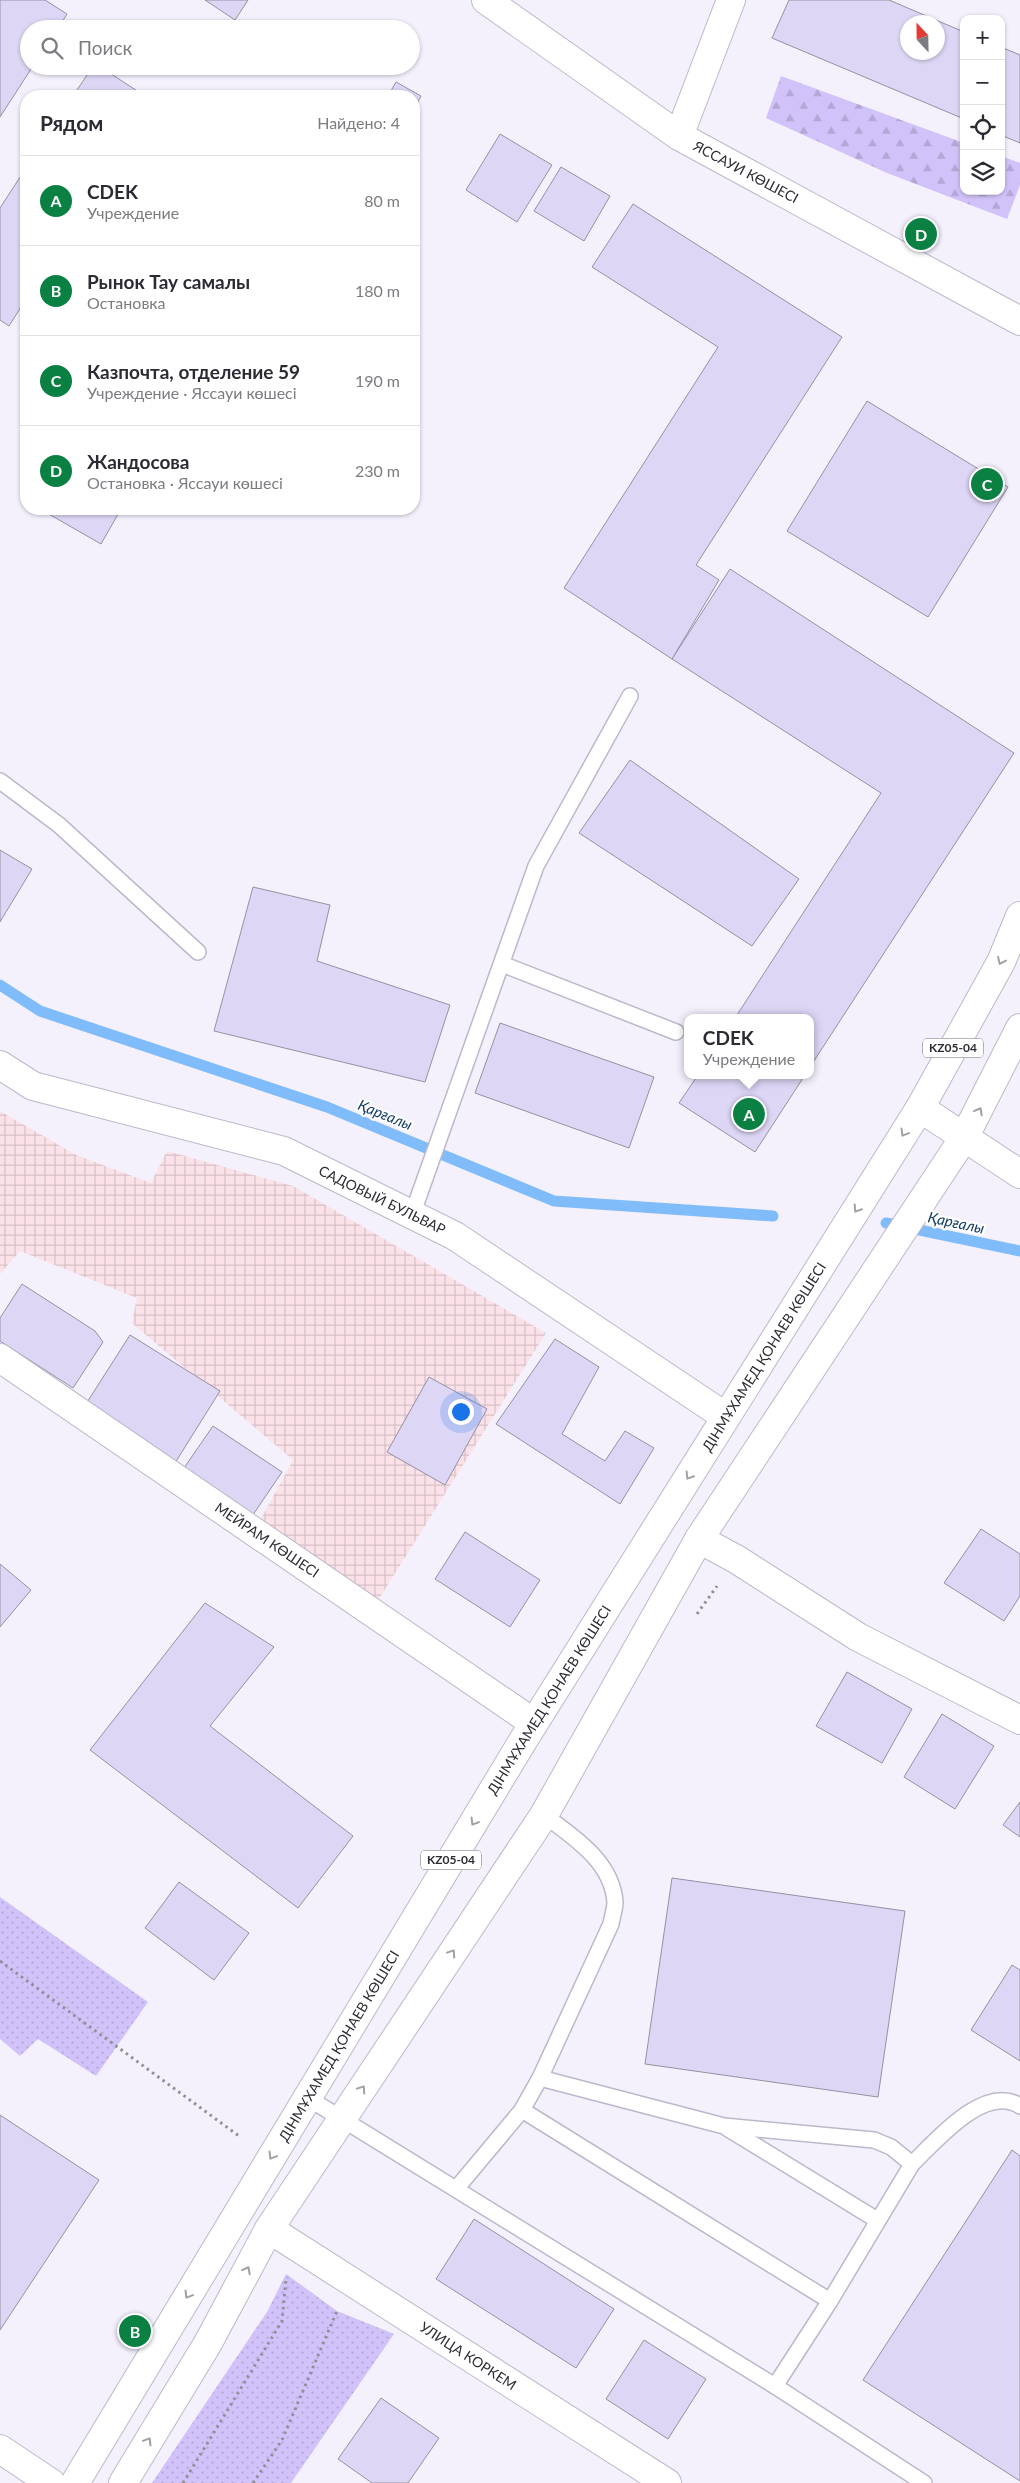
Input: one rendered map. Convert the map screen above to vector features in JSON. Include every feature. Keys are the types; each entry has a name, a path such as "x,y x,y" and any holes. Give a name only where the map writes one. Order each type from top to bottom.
{"main road":[{"name":"ЯССАУИ КӨШЕСІ","path":"486,0 679,136 1019,321"},
{"path":"679,136 731,0"},
{"name":"ДІНМҰХАМЕД ҚОНАЕВ КӨШЕСІ","path":"75,2483 534,1723 920,1108 1001,962 1020,916"},
{"name":"KZ05-04","path":"123,2483 208,2343 279,2236 342,2118 544,1815 699,1539 965,1136 1020,1028"},
{"name":"САДОВЫЙ БУЛЬВАР","path":"0,1064 33,1086 284,1151 455,1236 726,1417"},
{"path":"920,1108 1020,1174"},
{"name":"МЕЙРАМ КӨШЕСІ","path":"0,1358 534,1723"},
{"path":"699,1539 736,1559 858,1637 1020,1720"},
{"name":"УЛИЦА КОРКЕМ","path":"279,2236 667,2483"},
{"path":"0,2449 41,2477"}],"lane":[{"path":"412,1215 536,866 630,696"},
{"path":"0,781 59,826 198,952"},
{"path":"502,964 676,1032"},
{"path":"456,2189 522,2110 540,2078 611,1924 615,1902 609,1880 599,1860 544,1815"},
{"path":"540,2078 724,2126 874,2140 891,2147 912,2164"},
{"path":"308,2098 775,2386 924,2483"},
{"path":"775,2386 830,2302 912,2164 964,2114 979,2106 998,2102 1015,2103 1020,2106"},
{"path":"522,2110 830,2302"},
{"path":"724,2126 878,2220"}],"path":[{"path":"0,1960 239,2136"},
{"path":"183,2483 282,2321 279,2236"},
{"path":"253,2483 282,2440 337,2311 332,2304"}],"shaded area":[{"path":"0,1111 76,1155 151,1183 167,1151 293,1186 546,1333 377,1602 255,1530 293,1460 132,1323 137,1298 20,1251 0,1274"}],"green space":[{"path":"781,76 960,142 960,195 1005,195 1005,157 1020,163 1020,185 1007,219 887,173 766,118"},
{"path":"0,1897 148,2002 96,2076 38,2039 20,2056 0,2039"},
{"path":"286,2274 337,2311 394,2334 291,2483 152,2483 267,2312"}],"building":[{"path":"0,0 45,0 67,14 63,20 20,20 20,75 27,75 0,117"},
{"path":"205,0 248,0 235,20"},
{"path":"789,0 889,0 924,15 900,15 900,60 945,60 945,24 960,30 960,117 772,38"},
{"path":"1005,49 1020,55 1020,143 1005,137"},
{"path":"87,75 113,75 136,90 77,90"},
{"path":"396,82 410,90 391,90"},
{"path":"500,134 552,165 517,222 466,190"},
{"path":"561,167 610,196 584,241 534,211"},
{"path":"20,177 20,309 9,326 0,320 0,208"},
{"path":"633,204 842,337 696,565 719,580 672,659 564,588 718,347 592,267"},
{"path":"867,401 1008,487 928,617 787,531"},
{"path":"50,515 118,515 101,544"},
{"path":"730,569 1014,753 814,1061 814,1014 738,1014 881,793 672,659"},
{"path":"630,760 799,879 752,946 579,833"},
{"path":"0,850 32,869 0,922"},
{"path":"253,887 330,905 317,961 450,1005 425,1082 214,1031"},
{"path":"500,1023 654,1077 629,1148 475,1093"},
{"path":"695,1079 802,1079 755,1152 679,1103"},
{"path":"22,1284 95,1331 103,1342 73,1388 0,1341 0,1318"},
{"path":"130,1335 220,1391 175,1463 84,1407"},
{"path":"555,1339 599,1367 562,1434 605,1461 625,1431 654,1448 620,1504 496,1424"},
{"path":"429,1377 487,1409 445,1485 387,1452"},
{"path":"213,1426 282,1472 244,1528 175,1481"},
{"path":"981,1529 1020,1554 1020,1596 1004,1621 944,1583"},
{"path":"465,1532 540,1580 510,1627 435,1579"},
{"path":"0,1564 31,1590 0,1627"},
{"path":"205,1603 274,1647 210,1726 353,1836 298,1908 90,1750"},
{"path":"847,1672 912,1709 882,1763 816,1726"},
{"path":"942,1714 994,1746 955,1809 904,1777"},
{"path":"1020,1802 1020,1837 1003,1825"},
{"path":"672,1878 905,1911 878,2097 645,2064"},
{"path":"179,1882 249,1933 214,1980 145,1928"},
{"path":"1012,1965 1020,1970 1020,2061 971,2030"},
{"path":"0,2115 99,2180 0,2330"},
{"path":"1012,2150 1020,2156 1020,2481 863,2380"},
{"path":"474,2219 614,2309 576,2368 436,2279"},
{"path":"644,2340 706,2379 668,2439 606,2399"},
{"path":"381,2398 439,2438 408,2483 372,2483 338,2459"}],"waterway":[{"name":"Қарғалы","path":"0,985 40,1011 327,1107 554,1201 773,1216"},
{"name":"Қарғалы","path":"886,1223 1020,1251"}],"place":[{"name":"Жандосова","path":"921,234"},
{"name":"Казпочта, отделение 59","path":"987,484"},
{"name":"CDEK","path":"749,1114"},
{"name":"Рынок Тау самалы","path":"135,2331"}]}
